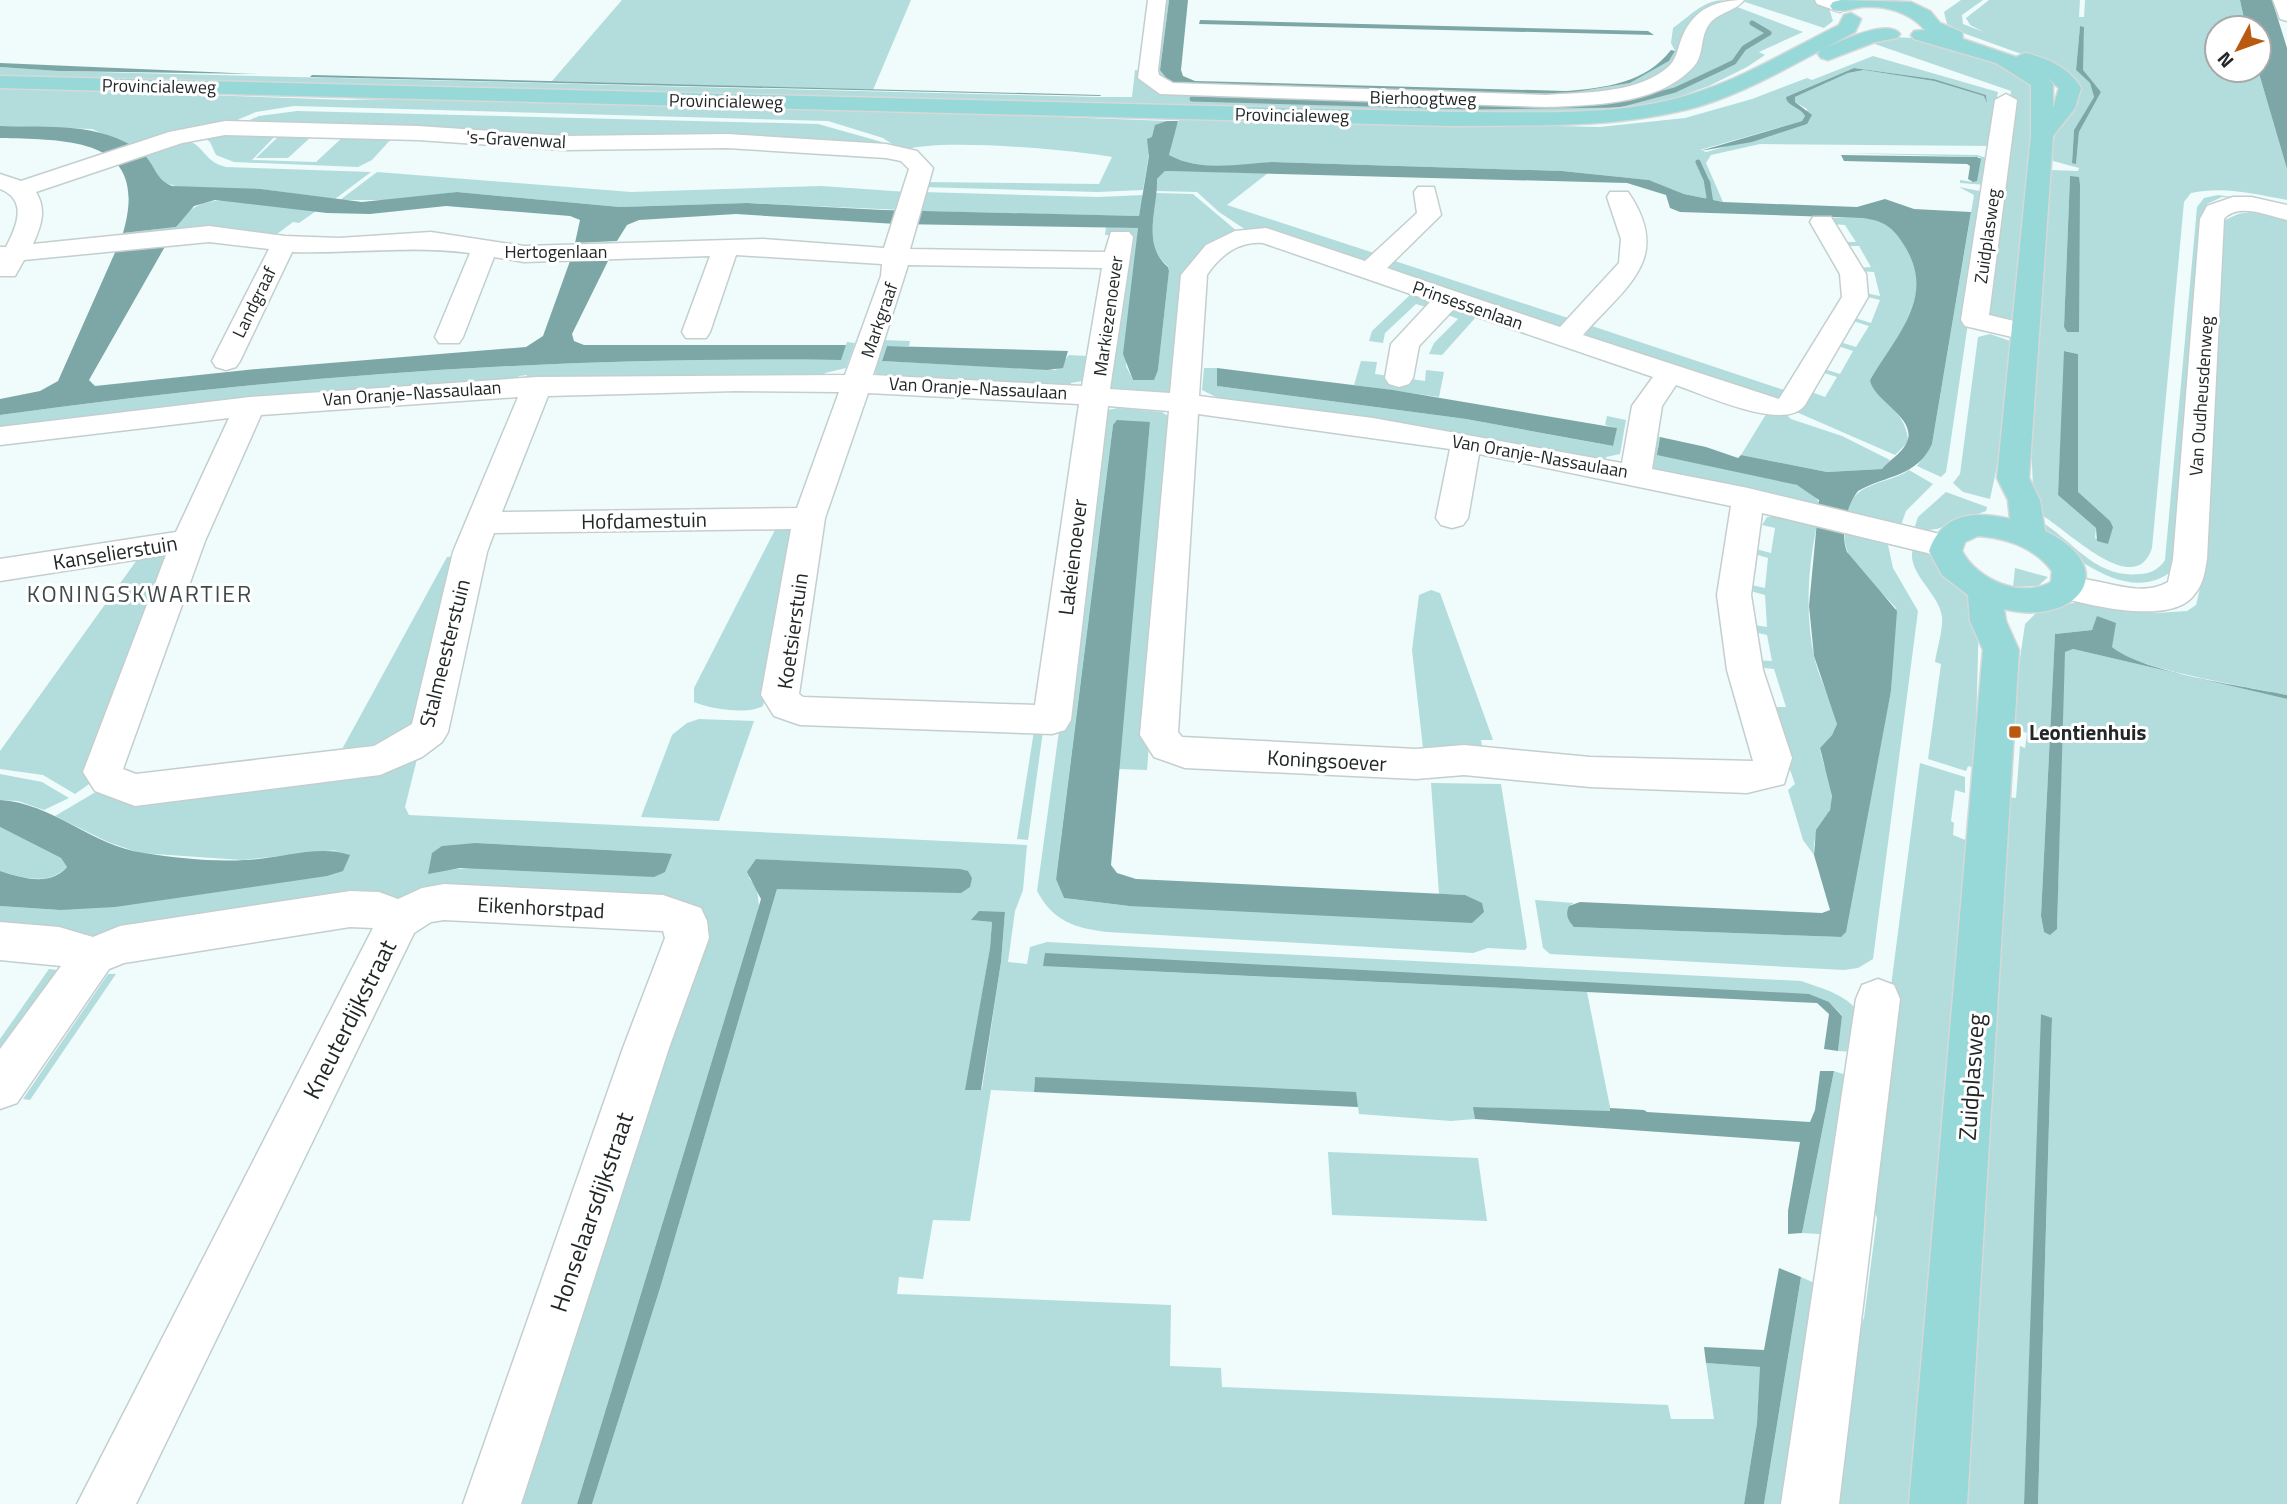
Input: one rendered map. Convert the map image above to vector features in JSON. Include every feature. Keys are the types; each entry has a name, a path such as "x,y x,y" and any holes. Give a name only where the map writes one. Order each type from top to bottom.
{"main road":[{"path":"1845,8 1868,5 1923,13 1985,45 2046,67 2068,82 2072,94 2042,135"},
{"path":"1845,8 1882,32 1923,13"},
{"name":"Provincialeweg","path":"0,82 1451,119 1545,126 1660,119 1735,100 1829,46 1848,28 1845,8"},
{"path":"1923,13 1994,57 2037,77 2043,93 2042,135 2013,478 2024,500 2029,536"},
{"name":"Provincialeweg","path":"1829,46 1882,32"},
{"path":"1992,526 2000,495 2013,478"},
{"path":"1992,526 2029,536 2054,552 2068,579 2051,599 2021,601 1985,591 1955,569 1944,546 1948,536 1958,529 1992,526"},
{"name":"Zuidplasweg","path":"1938,1504 2001,650 1988,621 1985,591"},
{"name":"Zuidplasweg","path":"2001,650 2015,629 2021,601"}],"street":[{"name":"Bierhoogtweg","path":"1157,0 1148,70 1149,78 1168,89 1546,101 1625,93 1669,77 1687,61 1693,35 1704,17 1735,0"},
{"path":"2282,0 2287,15"},
{"name":"Zuidplasweg","path":"2006,100 1975,320 2025,332"},
{"name":"'s-Gravenwal","path":"11,185 101,162 192,133 228,128 418,133 564,143 727,141 886,151 909,156 921,167 905,218 897,257"},
{"path":"0,281 7,254 27,233 31,215 27,196 11,185"},
{"path":"1369,271 1429,215 1426,192"},
{"path":"1565,338 1631,265 1635,255 1636,244 1619,197"},
{"name":"Van Oudheusdenweg","path":"2068,579 2112,598 2178,592 2184,584 2190,559 2213,219 2222,207 2280,210"},
{"name":"Prinsessenlaan","path":"1266,236 1448,299 1781,408 1790,405 1856,297 1853,274 1822,222"},
{"name":"Hertogenlaan","path":"7,254 186,234 209,234 285,244 339,246 431,240 524,254 726,247 807,249 897,257 1118,248"},
{"name":"Koningsoever","path":"1266,236 1245,234 1232,239 1201,263 1194,275 1159,734 1168,747 1185,752 1416,764 1441,759 1493,760 1539,768 1747,778 1770,773 1773,758 1745,670 1734,595 1748,498"},
{"name":"Landgraaf","path":"226,361 272,263 285,244"},
{"path":"696,332 726,247"},
{"path":"449,337 485,248"},
{"name":"Markiezenoever","path":"1096,396 1118,248"},
{"name":"Markgraaf","path":"858,382 894,276 897,257"},
{"path":"1399,378 1405,344 1448,299"},
{"path":"1636,473 1647,406 1670,373"},
{"name":"Van Oranje-Nassaulaan","path":"0,436 250,406 537,386 722,381 858,382 1184,403 1466,443 1636,473 1944,546"},
{"name":"Koetsierstuin","path":"858,382 809,518 780,695 787,706 800,711 1052,720"},
{"name":"Stalmeesterstuin","path":"188,541 103,772 109,780 135,790 380,760 408,747 429,732 460,589 480,523 537,386"},
{"name":"Lakeienoever","path":"1052,720 1080,489 1096,396"},
{"path":"188,541 250,406"},
{"path":"1452,518 1466,443"},
{"name":"Hofdamestuin","path":"480,523 809,518"},
{"name":"Kanselierstuin","path":"0,570 188,541"},
{"name":"Eikenhorstpad","path":"399,920 422,906 444,902 663,913 686,921"},
{"name":"Kneuterdijkstraat","path":"94,956 120,945 350,909 379,910 399,920 106,1504"},
{"name":"Honselaarsdijkstraat","path":"492,1504 646,1048 687,938 686,921"},
{"path":"0,941 59,946 94,956 0,1087"},
{"path":"1810,1504 1878,999"}],"shaded area":[{"path":"622,0 911,0 873,90 552,81"},
{"path":"1163,0 1169,0 1160,70 1179,82 1564,94 1630,83 1669,61 1675,51 1671,43 1673,28 1703,6 1724,0 1695,18 1688,29 1683,52 1663,72 1626,88 1585,96 1186,88 1154,76"},
{"path":"1169,0 1188,0 1181,70 1183,76 1195,81 1566,91 1595,88 1637,77 1661,61 1671,50 1675,51 1669,61 1630,83 1564,94 1171,84 1160,70"},
{"path":"1815,0 1829,8 1833,21 1824,28 1742,1"},
{"path":"1961,0 1983,0 1962,15 1963,24 1984,32 1970,25 1966,18 1989,0 2080,0 2079,17 2084,17 2085,0 2240,0 2243,14 2203,14 2203,84 2262,84 2287,169 2287,200 2216,190 2191,193 2184,202 2152,548 2143,563 2129,567 2113,563 2034,511 2031,441 2051,170 2078,171 2079,168 2053,161 2051,154 2056,132 2072,104 2044,62 1963,33 1947,24 1944,12","holes":["2080,26 2084,27 2082,70 2101,92 2079,132 2076,163 2072,163 2074,130 2094,97 2090,83 2076,70","2070,176 2079,332 2067,332 2064,327","2065,351 2078,354 2078,493 2108,544 2095,538 2096,528 2058,495"]},
{"path":"2240,0 2272,0 2287,48 2287,169 2262,84 2273,84 2273,14 2243,14"},
{"path":"1732,5 1803,32 1759,52 1765,55 1709,86 1664,102 1579,115 0,77 0,67 58,71 1132,97 1135,70 1142,71 1147,83 1157,90 1182,95 1548,104 1663,85 1704,27"},
{"path":"1200,20 1648,31 1654,35 1199,24"},
{"path":"2080,26 2084,27 2083,70 2101,92 2079,132 2076,164 2072,163 2074,130 2094,97 2090,83 2076,70"},
{"path":"1889,37 1917,38 2003,63 2037,85 2014,318 2007,320 1985,312 1995,274 1999,195 2006,192 2009,166 2003,161 2011,91 1869,42"},
{"path":"1873,56 1998,92 1997,97 2001,98 1994,146 1760,144 1711,155 1706,163 1723,202 1684,194 1649,180 1562,171 1272,162 1219,166 1193,163 1169,155 1180,118 1600,127 1685,118 1752,99 1807,78 1812,80","holes":["1854,68 1934,79 1986,95 1987,102 1985,96 1934,81 1865,70 1848,73 1795,97 1795,102 1807,109 1807,124 1706,152 1700,150 1802,121 1805,116 1786,97"]},
{"path":"0,63 257,74 58,71 0,67"},
{"path":"1854,68 1934,79 1986,95 1987,103 1984,96 1934,81 1864,70 1848,73 1795,97 1795,102 1812,115 1807,124 1752,142 1700,151 1802,121 1805,116 1803,113 1788,102 1786,97"},
{"path":"310,77 1100,95 1101,96"},
{"path":"0,88 347,100 428,98 826,108 1167,121 1152,137 1143,190 1097,192 922,187 923,182 1099,184 1112,157 1036,148 972,145 919,147 902,151 883,138 828,121 294,106 256,112 223,126 135,148 92,129 0,126"},
{"path":"297,111 818,124 882,142 880,149 565,141 236,126 259,116"},
{"path":"1178,121 1169,155 1194,164 1272,162 1562,171 1649,180 1684,194 1723,202 1857,207 1885,199 1914,209 1971,212 1932,444 1926,455 1909,469 1858,491 1845,520 1847,552 1897,611 1891,691 1846,932 1841,937 1574,927 1567,912 1569,906 1580,902 1822,913 1830,910 1814,855 1816,830 1830,810 1832,796 1820,748 1832,735 1837,724 1814,656 1809,606 1819,500 1797,485 1657,455 1660,437 1706,447 1738,458 1741,455 1827,472 1882,469 1901,451 1909,435 1907,426 1873,388 1870,380 1910,315 1916,282 1913,264 1904,245 1896,233 1881,223 1861,218 1680,212 1670,208 1666,195 1627,183 1165,171 1157,179 1153,226 1155,248 1169,271 1158,370 1154,380 1133,380 1123,354 1138,228 896,224 736,214 639,220 627,225 617,241 575,243 580,220 570,216 446,206 370,214 327,213 215,200 194,206 176,227 123,233 129,201 125,178 115,161 98,150 77,144 0,138 0,126 91,131 109,135 141,152 158,175 172,186 261,189 362,202 457,192 620,207 747,203 883,210 1139,216 1149,156 1147,139 1152,137 1155,125"},
{"path":"278,133 252,160 316,162 344,136 393,137 372,160 358,167 234,162 216,155 210,142 202,136"},
{"path":"280,135 311,137 288,158 256,158"},
{"path":"187,140 198,146 213,161 226,167 371,172 335,199 261,189 187,189 161,182 142,153"},
{"path":"1840,153 1977,155 1993,160 1986,185 1960,183 1960,180 1973,182 1980,157"},
{"path":"1841,155 1981,159 1977,181 1973,182 1968,179 1970,166 1967,164 1844,161"},
{"path":"1165,171 1268,173 1227,205 1377,254 1363,262 1246,230 1219,212 1197,192 1156,191 1157,179"},
{"path":"377,172 631,192 821,186 907,192 902,210 747,203 620,207 457,192 392,200 340,200"},
{"path":"2070,176 2079,177 2080,185 2079,332 2067,332 2064,327"},
{"path":"1959,187 1985,192 1986,200 1946,472 1941,477 1917,466 1932,444 1974,195"},
{"path":"922,192 1098,197 1143,195 1139,216 915,211"},
{"path":"1156,193 1193,194 1238,232 1197,258 1176,390 1168,395 1113,389 1108,385 1127,235 1105,235 1106,227 1138,228 1126,366 1133,380 1153,380 1158,370 1169,271 1156,251 1154,242"},
{"path":"2218,195 2270,202 2222,197 2207,204 2203,213 2173,570 2157,580 2139,583 2121,580 2103,574 2069,553 2041,531 2040,521 2086,557 2111,571 2125,574 2145,573 2155,570 2165,560 2197,207 2204,198"},
{"path":"232,200 316,211 299,223 293,222 273,237 122,237 123,233 176,227 187,213 199,205"},
{"path":"2250,212 2287,218 2287,695 2171,671 2129,657 2112,647 2098,616 2092,630 2055,634 2041,916 2044,932 2057,929 2064,652 2073,649 2287,699 2287,1504 2038,1504 2052,1019 2042,1014 2024,1504 1966,1504 2007,797 2016,798 2020,746 2025,748 2027,733 2010,727 2025,624 2038,611 2082,601 2156,613 2187,611 2196,605 2203,576 2223,221"},
{"path":"1828,218 1876,220 1891,227 1906,245 1916,267 1919,291 1914,309 1870,380 1899,416 1907,432 1908,442 1895,455 1794,411 1809,391 1825,397 1837,377 1821,372 1824,369 1840,374 1853,351 1838,346 1840,342 1856,347 1869,326 1853,321 1855,318 1871,323 1880,300 1864,296 1865,293 1880,296 1874,272 1859,271 1858,268 1871,267 1859,246 1845,246 1842,242 1856,242 1845,225 1831,224"},
{"path":"167,243 89,380 95,386 257,369 526,347 543,336 570,261 609,259 572,334 574,341 584,345 846,345 841,360 630,361 419,371 209,389 0,415 0,399 40,391 58,381 117,248"},
{"path":"1392,260 1571,319 1557,327 1387,271 1387,264"},
{"path":"1411,294 1431,301 1429,308 1416,304 1385,333 1383,343 1369,341 1372,331"},
{"path":"1455,309 1476,317 1442,355 1429,354 1434,343 1458,319 1446,314"},
{"path":"1589,325 1787,391 1779,399 1586,338 1584,331"},
{"path":"1990,334 2013,342 2002,443 1990,499 1963,492 1953,483 1960,474 1978,337"},
{"path":"882,340 910,341 909,346 887,346 882,361 1056,370 1069,355 1086,356 1082,381 1071,383 1069,388 881,377 872,371"},
{"path":"847,342 855,343 846,368 825,373 824,376 526,380 527,375 519,376 516,381 0,431 0,415 209,389 524,365 629,361 840,360"},
{"path":"887,346 1068,351 1063,368 1047,370 882,361"},
{"path":"2064,351 2078,354 2078,492 2110,521 2113,527 2108,544 2097,541 2096,528 2058,495"},
{"path":"1361,361 1377,362 1375,374 1425,381 1426,370 1444,372 1439,397 1354,385"},
{"path":"1204,368 1217,368 1217,386 1466,419 1612,446 1616,428 1605,425 1607,416 1626,420 1620,454 1606,457 1605,462 1222,400 1202,390"},
{"path":"1217,368 1393,390 1617,428 1613,446 1466,419 1217,386"},
{"path":"1118,408 1162,412 1168,416 1168,421 1174,422 1147,770 1118,769 1150,422 1113,425 1056,878 1064,898 1129,906 1465,895 1439,894 1431,783 1501,784 1527,947 1525,950 1488,948 1473,953 1107,932 1066,921 1050,910 1043,901 1037,891 1103,411"},
{"path":"1768,411 1785,413 1791,419 1842,436 1890,460 1882,469 1827,472 1741,455"},
{"path":"1117,420 1150,422 1111,865 1117,873 1136,879 1465,895 1482,903 1484,912 1472,923 1129,906 1064,898 1056,879 1113,425"},
{"path":"1651,435 1660,437 1658,448 1797,485 1814,494 1821,506 1663,473 1649,465"},
{"path":"1909,470 1933,484 1906,511 1901,525 1847,514 1850,503 1863,489"},
{"path":"1946,492 1987,507 1986,511 1937,529 1918,531 1915,526 1918,517"},
{"path":"1779,516 1817,525 1811,557 1809,624 1816,665 1837,724 1832,735 1820,748 1832,801 1828,816 1815,840 1814,855 1803,840 1788,790 1795,784 1768,707 1786,707 1774,669 1755,667 1753,660 1772,661 1767,635 1749,631 1748,624 1767,627 1765,595 1747,590 1747,584 1765,588 1768,558 1751,553 1752,548 1771,553 1775,528 1762,525 1767,517"},
{"path":"777,526 793,531 797,542 763,706 748,710 729,710 694,702 694,688"},
{"path":"1845,532 1888,545 1893,568 1918,611 1873,959 1858,968 1844,970 1550,954 1543,948 1535,900 1574,903 1569,906 1574,927 1841,937 1891,691 1896,608 1855,565 1845,544"},
{"path":"1914,546 1933,557 1965,588 1979,615 1975,768 1968,766 1966,771 1928,759 1941,664 1935,662 1942,617 1940,608 1913,564"},
{"path":"167,556 92,782 75,794 43,775 0,769 0,751 139,557"},
{"path":"457,556 411,732 388,747 340,753 447,557"},
{"path":"2015,568 2048,577 2038,586 2013,587"},
{"path":"1431,590 1440,593 1493,740 1481,740 1482,747 1423,748 1412,650 1419,595"},
{"path":"2097,616 2116,623 2112,647 2127,656 2170,671 2287,695 2287,699 2073,649 2065,652 2057,929 2050,935 2044,932 2041,916 2055,634 2092,630"},
{"path":"699,719 754,721 719,821 641,817 672,735 687,723"},
{"path":"1034,731 1043,731 1028,840 1017,839"},
{"path":"419,751 405,807 409,815 1027,845 1023,890 1015,911 1008,962 1027,964 1030,947 1047,942 1801,981 1827,990 1844,998 1857,1010 1862,1022 1862,1052 1838,1051 1842,1015 1829,1002 1043,966 1587,992 1611,1112 1474,1107 1475,1119 1451,1121 1359,1114 1358,1107 1035,1077 1034,1092 991,1090 970,1221 933,1220 923,1279 899,1277 897,1294 1171,1305 1170,1366 1221,1368 1222,1387 1668,1405 1671,1419 1714,1419 1706,1363 1761,1367 1757,1423 1744,1504 592,1504 661,1285 777,889 968,871 756,859 749,878 757,888 759,906 577,1504 509,1504 703,927 650,905 101,942 0,936 0,906 60,910 337,850 242,860 140,853 108,842 55,816 94,793","holes":["476,843 663,853 672,855 442,870","1005,912 1001,962 982,1089 966,1090 992,922 972,920"]},
{"path":"1920,763 1965,777 1965,793 1955,790 1951,821 1954,823 1953,835 1968,841 1912,1504 1824,1504 1853,1344 1864,1318 1877,1218 1865,1186"},
{"path":"0,774 42,782 69,798 44,810 18,801 0,800"},
{"path":"0,800 38,809 107,842 144,853 220,860 258,859 312,851 350,855 343,871 327,876 115,907 60,910 0,906 0,871 26,878 44,879 67,867 61,858 0,827"},
{"path":"0,827 61,858 67,867 52,877 35,879 0,871"},
{"path":"476,843 672,854 665,872 654,877 460,868 428,874 432,853 442,846"},
{"path":"756,859 960,869 968,871 972,878 970,887 961,893 777,889 661,1285 592,1504 577,1504 761,899 747,872"},
{"path":"979,911 1005,912 1001,962 981,1090 965,1090 990,948 992,922 971,920"},
{"path":"1045,953 1809,994 1829,1002 1842,1016 1838,1051 1824,1049 1829,1014 1817,1003 1043,966"},
{"path":"49,969 57,970 0,1050 0,1039"},
{"path":"108,974 116,974 30,1100 23,1099"},
{"path":"2041,1014 2052,1018 2038,1504 2024,1504"},
{"path":"1820,1071 1834,1071 1802,1233 1788,1234 1788,1211 1800,1142 1475,1119 1473,1107 1610,1111 1610,1108 1810,1122 1815,1110"},
{"path":"1834,1071 1852,1077 1835,1235 1802,1233"},
{"path":"1035,1077 1356,1092 1358,1107 1034,1092"},
{"path":"1328,1152 1478,1158 1487,1221 1332,1215"},
{"path":"1779,1268 1801,1277 1764,1504 1744,1504 1757,1423 1760,1367 1706,1363 1704,1347 1764,1350"},
{"path":"1801,1277 1819,1285 1796,1504 1764,1504"}],"waterway":[{"path":"1192,99 1473,107 1619,105 1675,90 1734,62 1744,48 1769,33 1752,23"},
{"path":"1698,162 1708,184"},
{"path":"1701,203 1710,200 1707,182"}],"place":[{"name":"Leontienhuis","path":"2015,732"}],"district":[{"name":"KONINGSKWARTIER","path":"140,593"}]}
